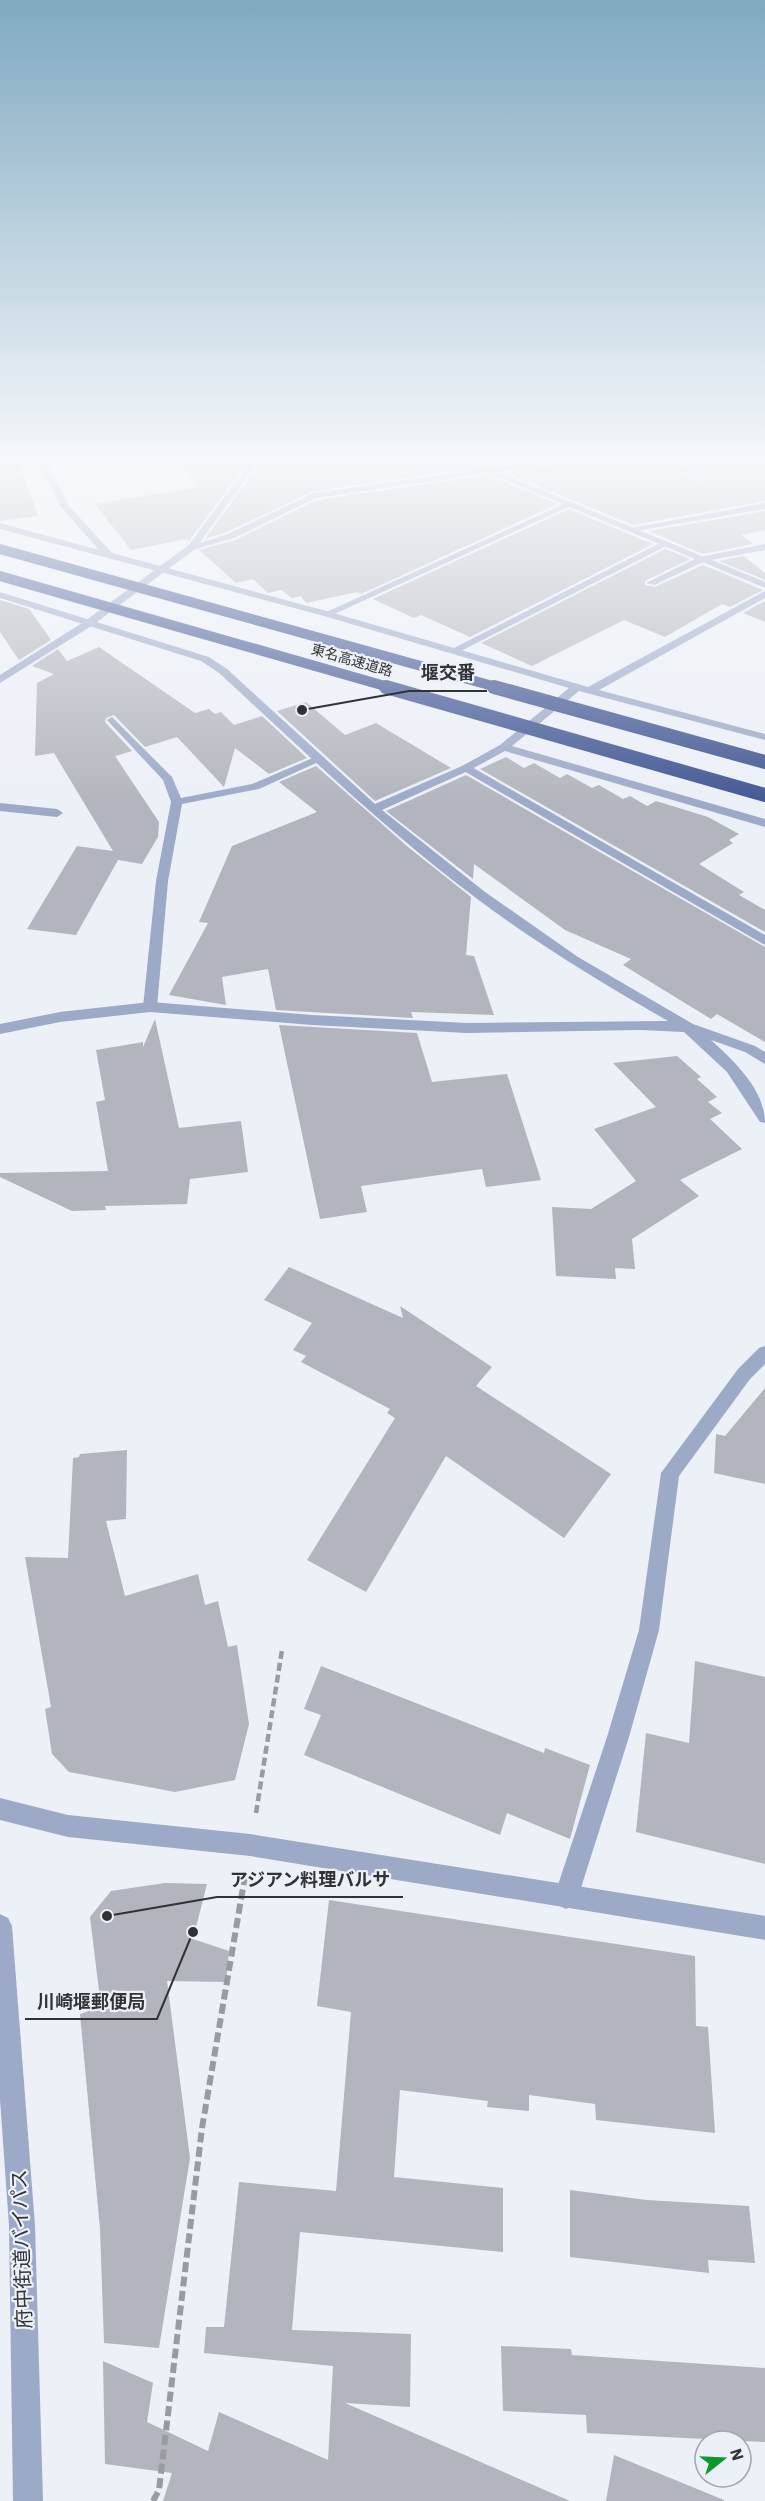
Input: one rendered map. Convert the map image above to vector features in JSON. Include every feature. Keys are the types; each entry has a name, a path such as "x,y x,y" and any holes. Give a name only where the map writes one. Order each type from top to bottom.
{"highway":[{"name":"東名高速道路","path":"92,575 765,762"},
{"name":"東名高速道路","path":"0,576 765,795"}],"street":[{"path":"0,680 89,624 156,575"},
{"path":"185,575 577,687 765,737"},
{"path":"327,614 414,575"},
{"path":"453,651 604,575"},
{"path":"651,583 669,575"},
{"path":"740,575 765,585"},
{"path":"746,577 760,575"},
{"path":"590,690 765,594"},
{"path":"0,595 205,659 223,671 375,808 480,895 573,960 688,1027 750,1049 765,1059"},
{"path":"375,808 466,768 504,747 577,687"},
{"path":"112,720 168,779 177,802 162,881 150,1007"},
{"path":"504,747 765,823"},
{"path":"177,802 255,787 319,759"},
{"path":"466,768 765,941"},
{"path":"0,807 57,813"},
{"path":"0,1029 60,1017 150,1007 312,1020 467,1028 640,1025 688,1027 732,1068 765,1118"},
{"path":"566,1897 618,1737 649,1630 670,1473 744,1374 765,1353"},
{"path":"0,1809 68,1826 250,1845 765,1928"},
{"name":"府中街道バイパス","path":"0,1926 22,2226 28,2501"}],"path":[{"path":"153,2501 159,2490 202,2128 282,1650"}],"building":[{"path":"227,575 403,575 361,594 357,592 306,603 301,596 292,598 281,590 268,593 253,579 236,583"},
{"path":"426,575 593,575 470,637 421,615 414,618 373,599"},
{"path":"615,575 658,575 645,581 645,585 655,587 682,575 726,575 763,590 730,607 722,604 665,637 624,620 532,666 481,643"},
{"path":"752,575 765,575 765,580"},
{"path":"0,600 29,609 51,640 19,660 0,632"},
{"path":"765,601 765,622 743,613"},
{"path":"99,647 195,713 209,709 215,714 221,712 234,725 262,716 307,758 269,774 235,748 224,787 177,737 145,747 114,715 106,718 105,722 132,751 115,756 159,822 158,837 142,864 118,860 76,935 27,929 77,846 113,851 54,753 35,756 37,683 54,674 32,666 58,649 67,661"},
{"path":"306,702 345,735 376,723 451,768 375,801 277,711"},
{"path":"506,757 524,768 534,763 560,778 567,774 592,788 599,785 623,799 630,796 647,806 656,801 708,817 739,834 729,840 733,843 699,864 744,892 739,895 765,910 765,932 480,769"},
{"path":"316,766 408,847 471,897 466,955 474,956 494,1015 411,1012 413,1018 276,1010 268,969 222,977 226,1005 169,995 208,923 199,922 232,846 317,812 279,782"},
{"path":"466,775 765,947 765,1042 717,1014 711,1019 623,965 631,959 565,930 474,864 473,879 386,811"},
{"path":"155,1019 179,1128 241,1121 248,1172 190,1179 187,1204 105,1206 106,1210 72,1211 0,1177 0,1173 108,1171 96,1102 105,1100 96,1050 143,1042 143,1047"},
{"path":"279,1025 417,1033 432,1082 507,1074 541,1180 486,1187 482,1169 361,1186 367,1212 320,1219"},
{"path":"677,1056 701,1077 697,1079 717,1097 708,1102 722,1113 710,1119 742,1149 680,1180 699,1196 632,1239 635,1269 615,1268 616,1279 556,1276 552,1207 591,1209 636,1181 594,1129 656,1107 613,1063"},
{"path":"289,1267 403,1318 400,1306 492,1367 476,1386 611,1474 564,1538 446,1456 366,1592 307,1560 395,1418 387,1413 390,1409 301,1362 306,1356 293,1350 312,1323 264,1300"},
{"path":"765,1388 765,1484 714,1473 716,1434 725,1436"},
{"path":"127,1450 126,1519 106,1521 125,1596 198,1574 205,1605 218,1601 228,1647 237,1645 249,1724 235,1780 175,1792 69,1772 52,1754 45,1709 51,1707 25,1557 68,1558 73,1458 79,1457 80,1454"},
{"path":"695,1661 765,1677 765,1864 636,1832 646,1733 689,1743"},
{"path":"321,1666 544,1753 545,1748 590,1765 570,1839 507,1813 500,1835 304,1755 321,1715 304,1709"},
{"path":"165,1883 207,1884 193,1939 229,1951 226,1982 167,1981 190,2158 159,2348 104,2343 100,2229 80,2014 101,2007 90,1917 111,1891"},
{"path":"329,1900 695,1956 696,2026 708,2027 715,2133 596,2120 595,2104 529,2095 529,2111 487,2107 488,2101 400,2090 394,2177 503,2188 503,2252 300,2232 292,2330 411,2334 410,2407 345,2403 570,2501 163,2501 172,2473 105,2464 103,2361 153,2383 147,2422 208,2451 219,2412 328,2460 333,2366 204,2353 206,2327 224,2327 239,2182 336,2191 351,2012 317,2006"},
{"path":"570,2190 647,2200 749,2206 755,2263 708,2260 709,2273 570,2257"},
{"path":"501,2346 571,2349 572,2355 765,2368 765,2442 753,2441 753,2429 693,2429 693,2438 587,2433 586,2415 503,2411"},
{"path":"614,2455 724,2500 724,2501 606,2501"}],"place":[{"name":"堰交番","path":"302,710"},
{"name":"アジアン料理バルサ","path":"107,1916"},
{"name":"川崎堰郵便局","path":"193,1932"}]}
